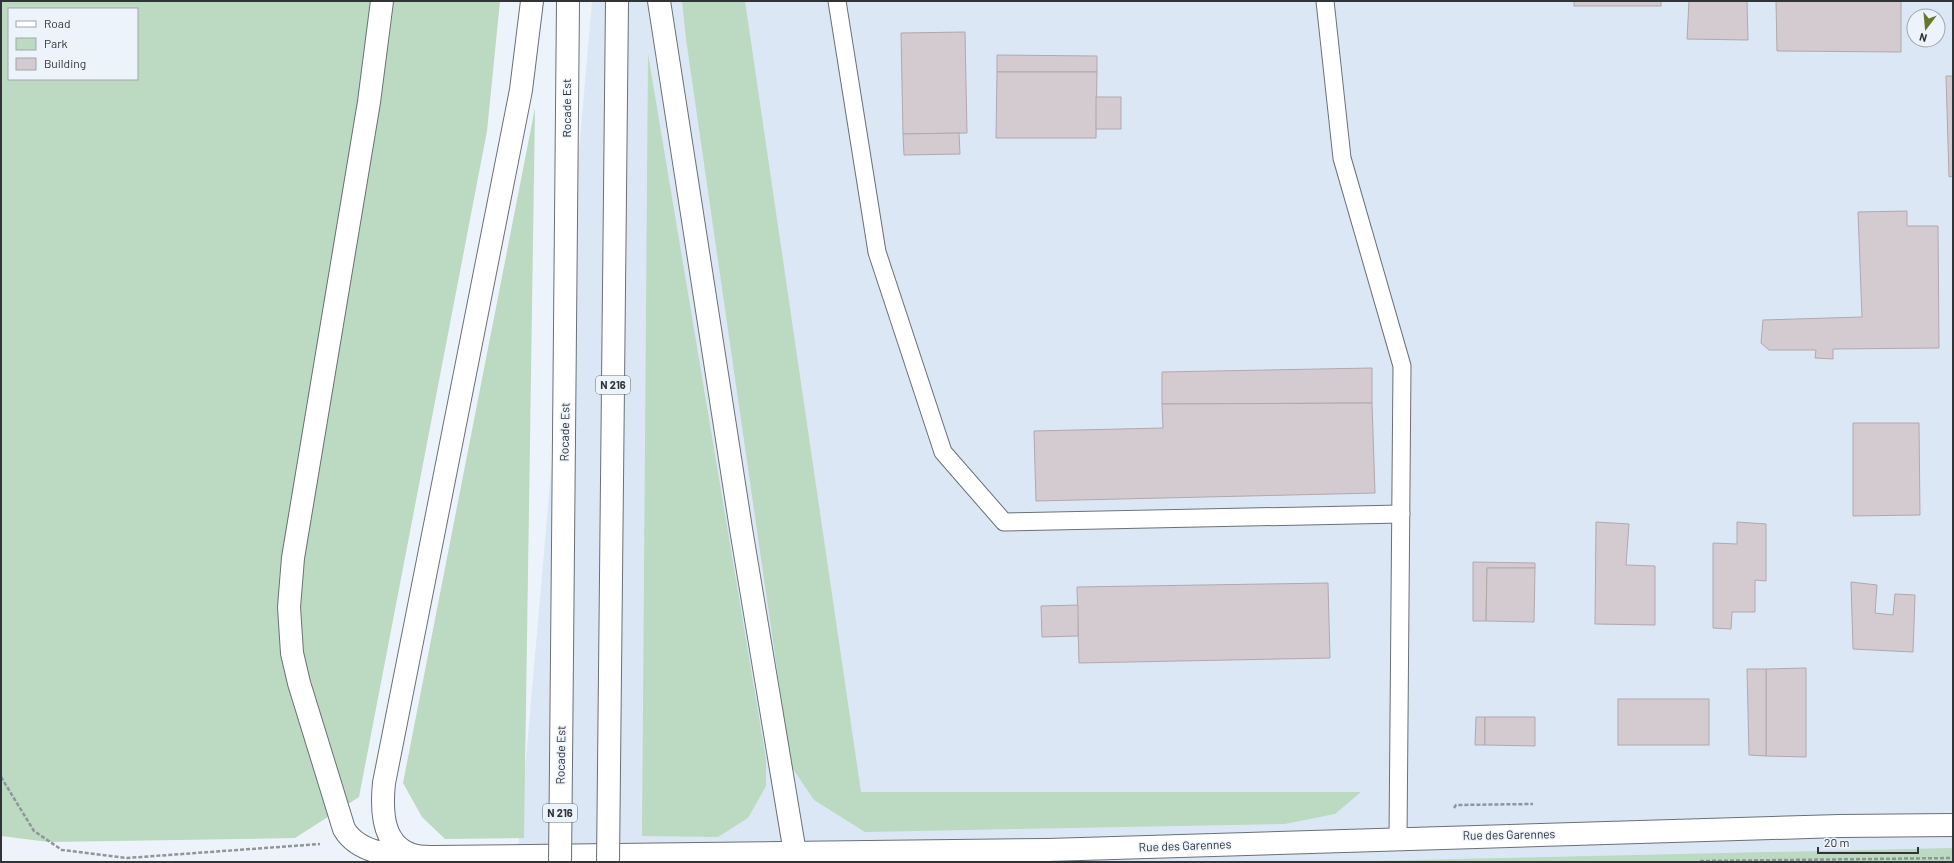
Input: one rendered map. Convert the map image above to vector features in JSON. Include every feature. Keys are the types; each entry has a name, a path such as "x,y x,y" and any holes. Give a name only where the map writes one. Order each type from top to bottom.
{"main road":[{"name":"Rue des Garennes","path":"382,1 367,110 290,588 289,628 292,654 299,683 344,829 353,841 367,848 399,856 795,853 1048,850 1840,826 1953,825"},
{"path":"417,856 403,852 397,848 389,835 383,813 384,783 521,90 532,1"},
{"name":"Rocade Est","path":"560,862 568,1"},
{"name":"N 216","path":"608,862 617,1"},
{"path":"658,1 795,853"}],"lane":[{"path":"837,1 877,252 943,452 1004,522 1401,514"},
{"path":"1325,1 1342,158 1402,366 1398,839"}],"path":[{"path":"1,777 34,831 62,850 127,858 322,843"},
{"path":"1699,861 1953,858"}],"shaded area":[{"path":"592,1 1953,1 1953,862 517,862"}],"green space":[{"path":"1,1 500,1 487,131 359,797 295,838 49,842 1,836"},
{"path":"682,1 745,1 861,792 1361,792 1335,814 1285,824 865,832 814,800 791,766 686,39"},
{"path":"648,54 766,759 766,786 748,818 718,837 642,836"},
{"path":"535,108 524,838 445,839 422,817 403,783"},
{"path":"1953,848 1953,862 1325,862"}],"building":[{"path":"1574,1 1661,1 1661,6 1574,6"},
{"path":"1689,1 1747,1 1748,40 1687,39"},
{"path":"1776,1 1901,1 1901,52 1777,51"},
{"path":"965,32 967,133 903,134 901,33"},
{"path":"997,55 1097,56 1097,72 997,72"},
{"path":"997,72 1097,72 1096,138 996,138"},
{"path":"1946,76 1953,76 1953,176 1949,177"},
{"path":"1096,97 1121,97 1121,129 1096,129"},
{"path":"959,133 960,154 904,155 903,134"},
{"path":"1907,211 1907,226 1938,226 1939,348 1833,349 1833,359 1815,358 1816,350 1769,350 1761,343 1763,320 1862,317 1858,212"},
{"path":"1372,368 1372,403 1162,404 1162,372"},
{"path":"1372,403 1375,493 1036,501 1034,431 1163,428 1162,404"},
{"path":"1853,423 1919,423 1920,515 1853,516"},
{"path":"1596,522 1629,524 1626,565 1655,566 1655,625 1595,624"},
{"path":"1737,522 1766,524 1766,581 1755,580 1755,612 1732,612 1731,629 1713,628 1713,543 1737,544"},
{"path":"1473,562 1535,563 1535,568 1487,568 1486,621 1473,621"},
{"path":"1487,568 1535,568 1534,622 1486,621"},
{"path":"1851,582 1877,585 1875,613 1893,615 1895,594 1915,595 1913,652 1853,649"},
{"path":"1328,583 1330,658 1079,663 1077,587"},
{"path":"1078,605 1078,636 1042,637 1041,606"},
{"path":"1806,668 1806,757 1766,756 1766,669"},
{"path":"1747,669 1766,669 1766,756 1749,755"},
{"path":"1618,699 1709,699 1709,745 1618,745"},
{"path":"1476,717 1485,717 1485,745 1475,745"},
{"path":"1485,717 1535,717 1535,746 1485,745"}]}
